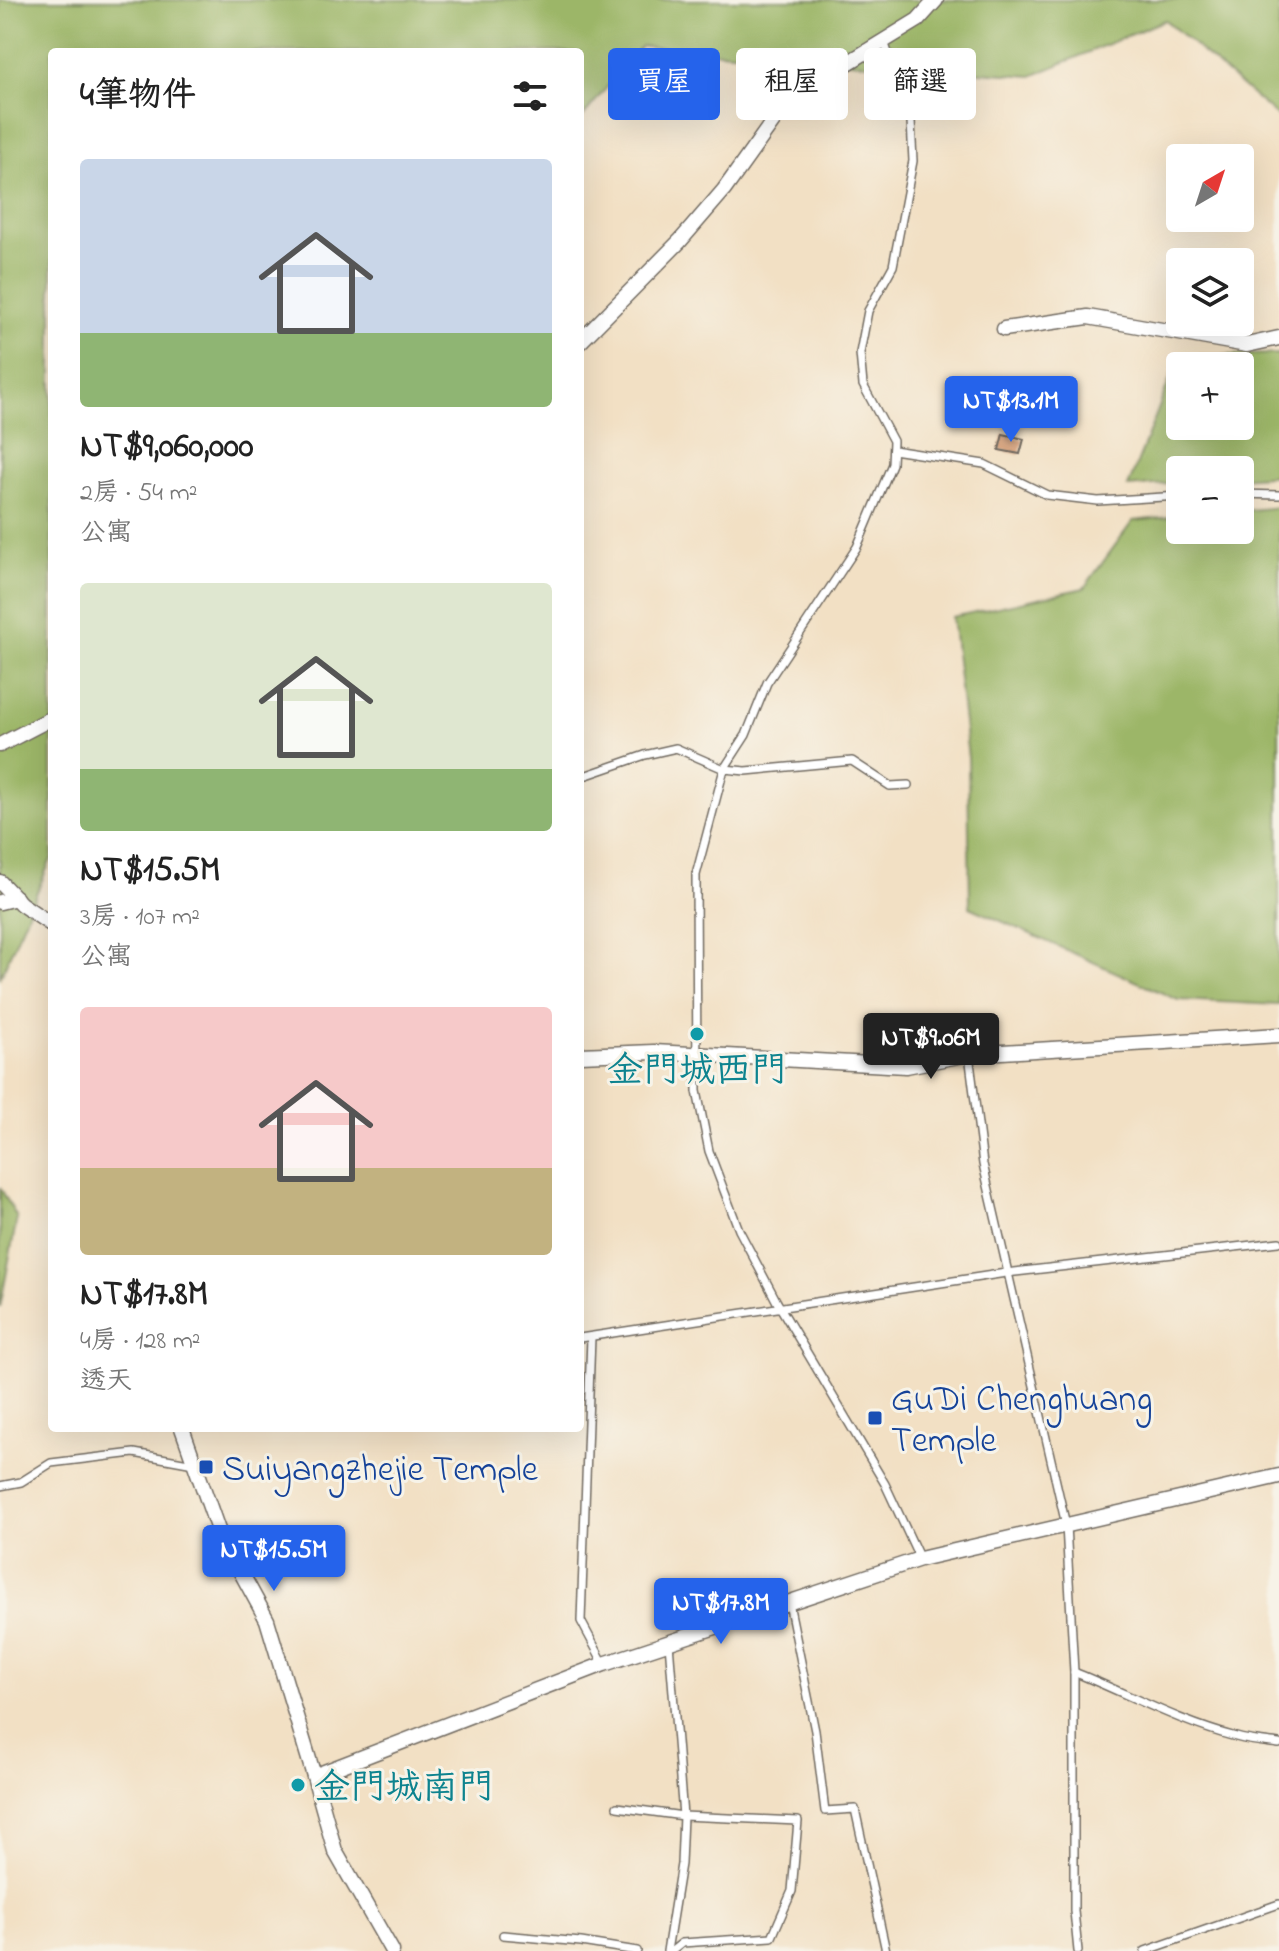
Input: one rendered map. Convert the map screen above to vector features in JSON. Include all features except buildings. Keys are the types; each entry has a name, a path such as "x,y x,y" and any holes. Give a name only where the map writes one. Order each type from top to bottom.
{"street":[{"path":"584,338 680,241 724,190 789,99 918,20 936,0"},
{"path":"1004,329 1088,317 1247,345 1279,338"},
{"path":"0,745 48,720"},
{"path":"0,882 48,922"},
{"path":"0,902 16,898"},
{"path":"584,1055 654,1052 906,1066 969,1054 1279,1035"},
{"path":"183,1432 218,1530 267,1620 335,1851 392,1951"},
{"path":"314,1776 604,1664 920,1559 1279,1476"}],"lane":[{"path":"884,41 911,121 913,161 893,266 868,311 860,353 863,385 893,441 892,464 857,547 767,683 746,735 724,769 696,875 697,1091 709,1151 739,1230 779,1307 885,1484 920,1559"},
{"path":"893,450 984,464 1047,495 1098,501 1166,497"},
{"path":"1254,494 1279,495"},
{"path":"584,775 676,748 724,769 746,771 852,761 890,786 908,785"},
{"path":"969,1054 983,1164 1066,1525 1074,1672 1074,1911 1078,1951"},
{"path":"584,1338 1006,1273 1279,1242"},
{"path":"591,1337 581,1621 604,1664"},
{"path":"0,1486 21,1482 51,1463 134,1453 194,1464"},
{"path":"789,1603 815,1731 825,1811 855,1809 886,1951"},
{"path":"669,1643 683,1816 681,1864 669,1951"},
{"path":"1074,1672 1138,1702 1237,1738 1279,1744"},
{"path":"617,1807 683,1816 798,1821 792,1891 772,1937 703,1947 682,1943 669,1951"},
{"path":"1145,1951 1279,1904"},
{"path":"503,1935 637,1951"}],"green space":[{"path":"0,0 1279,0 1279,118 1165,20 1032,76 976,72 976,48 864,48 864,63 848,62 848,48 736,48 736,53 720,52 720,48 608,48 608,86 584,115 584,48 48,48 48,866 0,978"},
{"path":"1254,354 1279,354 1279,475 1254,477 1254,456 1166,456 1166,484 1128,487 1166,389 1166,440 1254,440"},
{"path":"1279,507 1279,1005 1178,1000 970,907 968,758 952,617 1084,588 1133,521 1166,517 1166,544 1254,544 1254,510"},
{"path":"0,1187 17,1218 0,1308"}],"place":[{"name":"金門城西門","path":"697,1034"},
{"name":"GuDi Chenghuang Temple","path":"875,1418"},
{"name":"Suiyangzhejie Temple","path":"206,1467"},
{"name":"金門城南門","path":"298,1785"}]}
